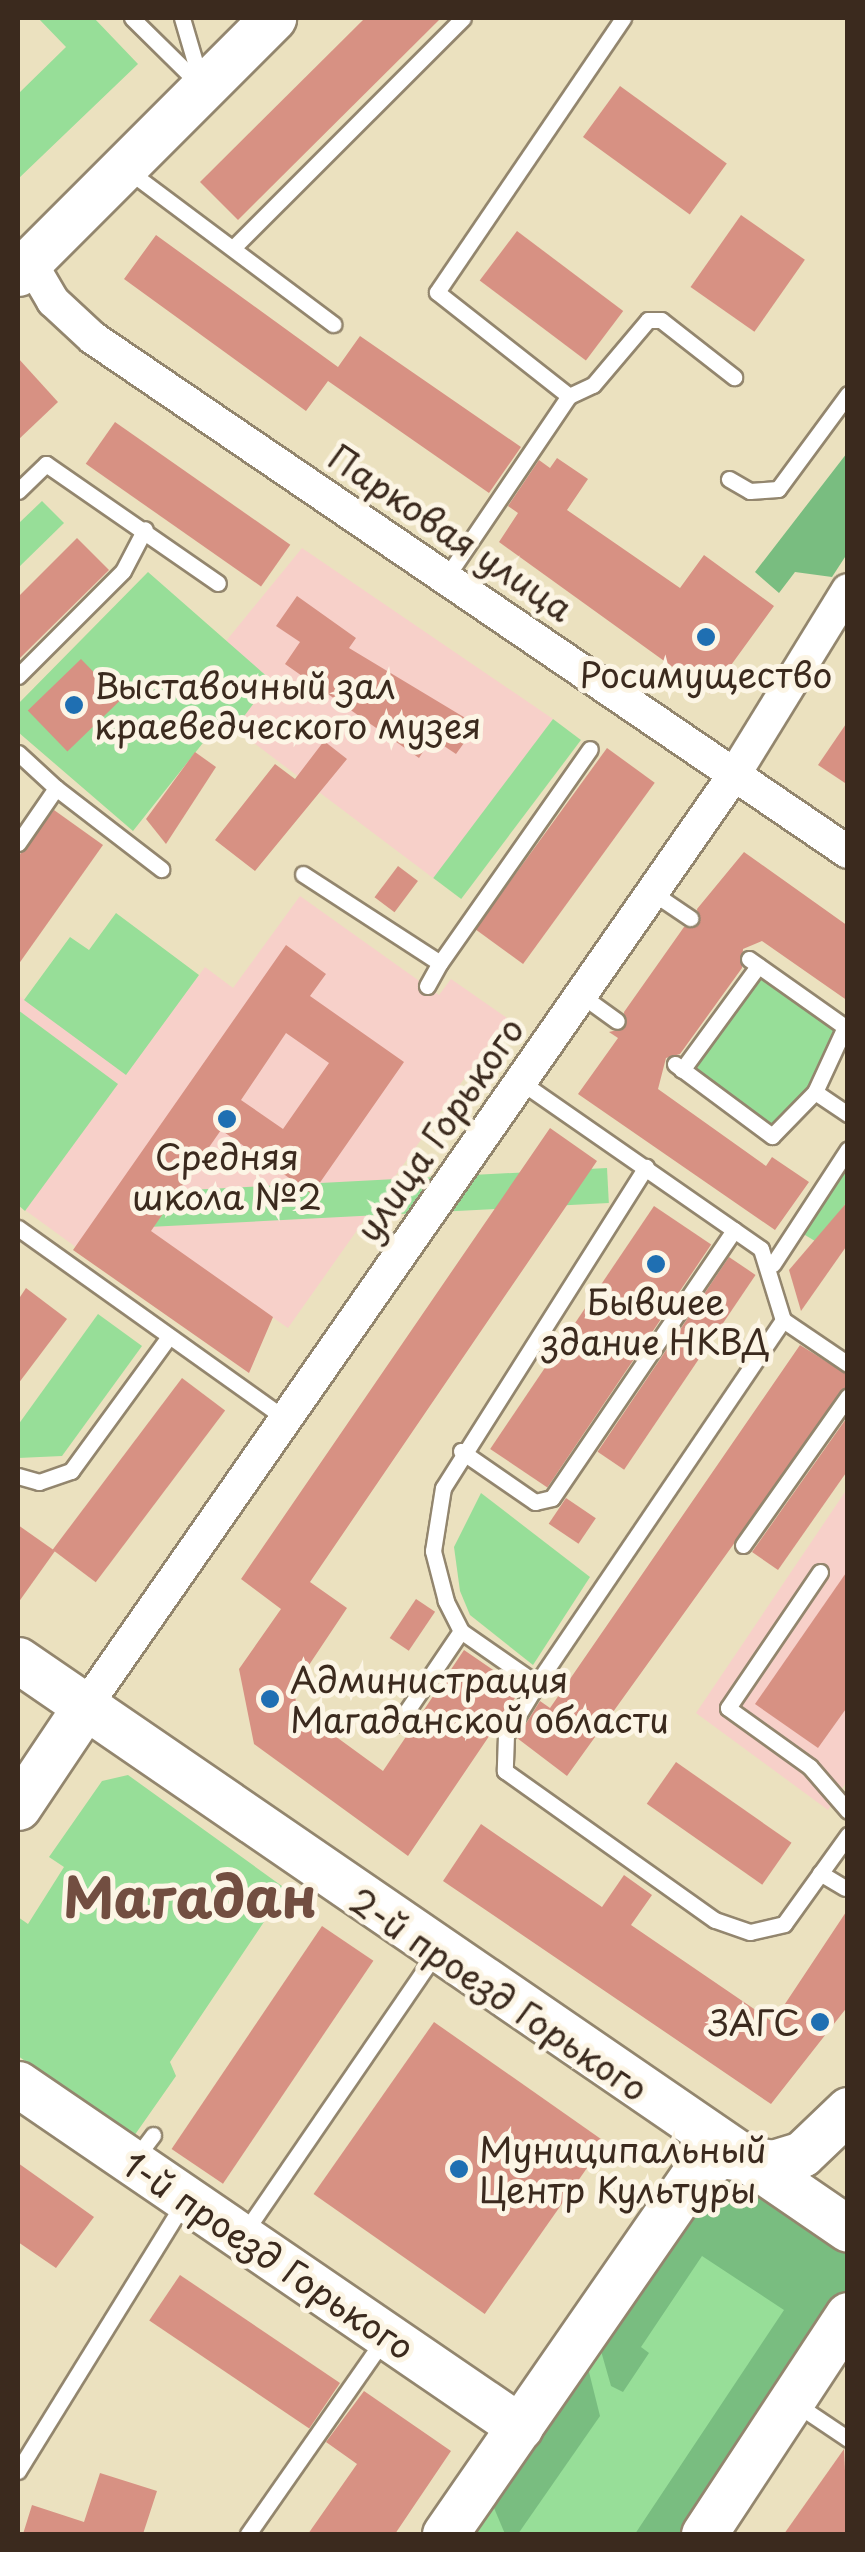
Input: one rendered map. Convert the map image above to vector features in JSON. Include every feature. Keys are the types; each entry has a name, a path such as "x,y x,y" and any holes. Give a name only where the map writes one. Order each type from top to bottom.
{"street":[{"path":"21,258 122,167 273,18"},
{"name":"Парковая улица","path":"21,258 53,301 93,338 448,576 848,852"},
{"name":"улица Горького","path":"85,1707 734,775 848,590"},
{"name":"2-й проезд Горького","path":"18,1660 435,1954 848,2229"},
{"path":"18,1807 85,1707"},
{"name":"1-й проезд Горького","path":"18,2084 143,2149 186,2198 520,2427"},
{"path":"446,2534 697,2170 736,2154 773,2164 802,2154 848,2110"},
{"path":"704,2534 848,2315"}],"lane":[{"path":"132,18 203,88"},
{"path":"182,18 203,88"},
{"path":"234,248 462,18"},
{"path":"569,396 437,292 623,18"},
{"path":"122,167 334,324"},
{"path":"448,576 569,396 593,386 648,320 734,376"},
{"path":"729,480 750,491 778,489 848,394"},
{"path":"18,491 46,464 145,528 218,583"},
{"path":"18,676 123,571 145,528"},
{"path":"427,986 590,749"},
{"path":"18,754 161,869"},
{"path":"18,843 56,788"},
{"path":"303,874 440,963"},
{"path":"652,892 690,918"},
{"path":"753,962 845,1027 816,1092 772,1136 678,1067 753,962"},
{"path":"581,995 617,1021"},
{"path":"521,1082 734,1230 773,1264 784,1320 848,1364"},
{"path":"816,1092 848,1114"},
{"path":"773,1264 848,1150"},
{"path":"538,1684 461,1631 433,1550 443,1488 462,1451 646,1167"},
{"path":"18,1228 284,1418"},
{"path":"462,1451 536,1502 552,1498 734,1230"},
{"path":"784,1320 538,1684 506,1736 505,1771 715,1920 750,1932 784,1924 848,1834"},
{"path":"18,1476 39,1482 71,1471 168,1338"},
{"path":"744,1545 848,1396"},
{"path":"820,1572 728,1708 810,1767 848,1811"},
{"path":"398,1724 461,1631"},
{"path":"820,1873 845,1888"},
{"path":"242,2236 435,1954"},
{"path":"18,2471 186,2198"},
{"path":"248,2534 387,2336"},
{"path":"793,2402 848,2438"},
{"path":"18,2437 36,2443"}],"shaded area":[{"path":"302,548 553,719 437,881 222,719 270,681 226,641"},
{"name":"Средняя школа №2","path":"300,896 439,995 451,979 507,1018 288,1328 272,1317 249,1373 18,1205 18,995 126,1074 205,967 233,988"},
{"path":"847,1489 847,1781 828,1810 696,1713"}],"green space":[{"path":"38,18 94,18 138,64 18,179 18,94 66,47"},
{"path":"847,453 847,554 832,577 795,572 779,593 755,572"},
{"path":"42,501 64,523 18,568 18,524"},
{"path":"148,572 271,680 242,719 229,710 133,831 18,732 18,704"},
{"path":"553,719 581,740 461,899 433,878"},
{"path":"116,913 199,975 126,1075 24,1000 70,937 89,950"},
{"path":"758,966 845,1027 815,1092 772,1136 682,1070"},
{"path":"18,1010 118,1084 25,1211 18,1205"},
{"path":"847,1149 847,1201 820,1244 795,1229"},
{"path":"607,1168 609,1203 115,1229 113,1194"},
{"path":"98,1314 142,1346 62,1456 18,1458 18,1425"},
{"path":"481,1493 590,1577 533,1665 470,1615 460,1591 454,1547"},
{"path":"128,1775 286,1889 170,2062 176,2076 134,2136 18,2056 18,1917 28,1924 64,1867 49,1857 102,1781"},
{"path":"729,2171 847,2250 847,2289 680,2534 635,2534 784,2310 702,2256 641,2347 649,2353 623,2392 611,2386 595,2330 700,2183"},
{"path":"685,2187 847,2229 847,2315 704,2534 445,2534"},
{"path":"582,2344 600,2416 518,2534 505,2534 486,2489"}],"building":[{"path":"365,18 441,18 238,220 200,182"},
{"path":"620,86 727,164 690,215 583,137"},
{"path":"741,215 805,260 754,332 691,287"},
{"path":"517,231 623,311 586,361 480,281"},
{"path":"156,235 338,367 360,336 521,447 489,493 328,381 306,411 124,279"},
{"path":"18,358 58,402 18,440"},
{"path":"115,422 290,545 261,587 86,464"},
{"path":"557,458 588,479 567,510 680,588 704,555 774,606 710,694 499,542 518,513 508,506 539,460 550,468"},
{"path":"77,538 109,570 18,660 18,597"},
{"path":"297,596 356,638 349,648 477,725 456,754 432,738 419,758 285,664 300,642 276,626"},
{"name":"Выставочный зал краеведческого музея","path":"81,659 121,700 67,751 28,710"},
{"path":"848,721 848,785 818,765"},
{"path":"324,741 347,759 255,871 215,840 275,764 295,779"},
{"path":"607,748 655,783 523,964 475,929"},
{"path":"195,752 216,767 166,844 146,819"},
{"path":"54,810 103,845 18,965 18,857"},
{"path":"744,852 848,926 848,1001 762,941 743,949 742,968 680,1054 666,1058 658,1089 766,1166 772,1157 809,1182 775,1230 578,1094 618,1038 609,1032 625,1028 624,1012 684,927 699,925 697,909"},
{"path":"398,866 418,881 394,912 375,897"},
{"path":"286,945 326,974 310,996 404,1062 312,1194 221,1130 151,1231 273,1317 249,1373 73,1250","holes":["286,1033 329,1063 283,1129 241,1100"]},
{"path":"550,1128 597,1161 310,1582 347,1608 293,1689 298,1709 383,1771 464,1650 521,1689 408,1856 254,1744 239,1669 281,1609 241,1579"},
{"path":"848,1201 848,1244 801,1311 789,1270"},
{"path":"654,1206 711,1245 547,1487 490,1449"},
{"path":"729,1257 756,1275 624,1470 598,1452"},
{"path":"26,1288 67,1319 18,1384 18,1300"},
{"path":"800,1345 848,1375 848,1385 567,1776 517,1738 540,1701 550,1708"},
{"path":"182,1378 225,1410 96,1582 53,1550"},
{"path":"848,1416 848,1470 778,1570 752,1552"},
{"path":"566,1498 596,1518 579,1544 549,1524"},
{"path":"18,1525 55,1551 18,1603"},
{"path":"848,1570 848,1706 818,1748 755,1704"},
{"path":"416,1599 435,1612 409,1651 390,1638"},
{"path":"676,1762 792,1843 762,1885 647,1804"},
{"path":"481,1824 602,1907 624,1875 652,1895 631,1925 773,2022 848,1909 848,2006 771,2104 443,1881"},
{"path":"322,1926 373,1961 223,2184 172,2149"},
{"name":"Муниципальный Центр Культуры","path":"434,2022 605,2142 485,2314 314,2194"},
{"path":"18,2163 94,2217 56,2268 18,2242"},
{"path":"180,2275 340,2383 309,2429 149,2321"},
{"path":"364,2391 451,2451 395,2534 308,2534 357,2464 326,2442"},
{"path":"844,2449 848,2534 784,2534"},
{"path":"100,2473 157,2491 143,2534 23,2534 32,2505 84,2522"}],"place":[{"name":"Росимущество","path":"706,637"},
{"name":"Выставочный зал краеведческого музея","path":"74,705"},
{"name":"Средняя школа №2","path":"227,1119"},
{"name":"Бывшее здание НКВД","path":"656,1264"},
{"name":"Администрация Магаданской области","path":"270,1699"},
{"name":"ЗАГС","path":"820,2022"},
{"name":"Муниципальный Центр Культуры","path":"459,2169"}],"district":[{"name":"Магадан","path":"190,1896"}]}
